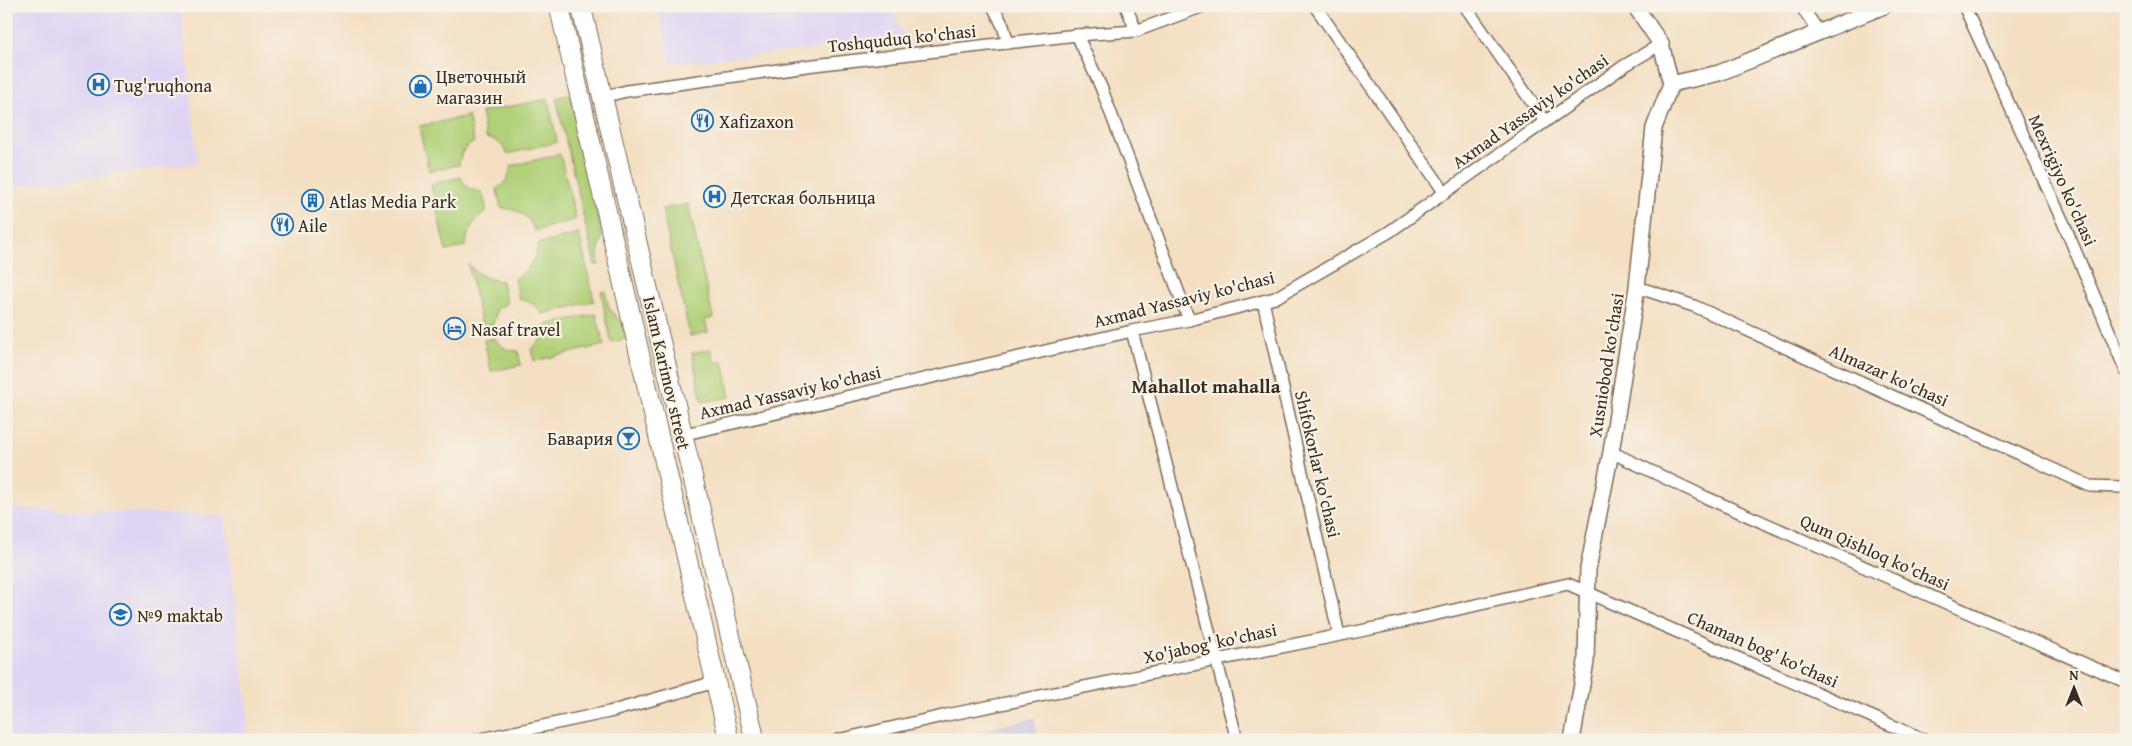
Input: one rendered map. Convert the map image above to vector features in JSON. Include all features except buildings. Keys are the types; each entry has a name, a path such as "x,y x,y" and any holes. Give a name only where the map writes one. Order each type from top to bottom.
{"main road":[{"name":"Islam Karimov street","path":"559,6 729,740"},
{"name":"Islam Karimov street","path":"581,6 681,435 755,740"}],"street":[{"path":"994,6 1003,26 1008,44"},
{"path":"1126,6 1136,30"},
{"name":"Toshquduq ko'chasi","path":"601,97 627,91 814,65 1136,30 1203,6"},
{"path":"1315,6 1445,193"},
{"path":"1465,6 1545,121"},
{"path":"1635,6 1661,44 1671,84 1719,73 1884,6"},
{"path":"1801,6 1819,32"},
{"name":"Mexrigiyo ko'chasi","path":"1964,6 2063,222 2126,371"},
{"path":"1077,35 1101,87 1189,320"},
{"name":"Axmad Yassaviy ko'chasi","path":"681,435 1132,331 1189,320 1275,298 1389,232 1624,66 1661,44"},
{"name":"Xusniobod ko'chasi","path":"1572,740 1586,662 1588,569 1611,452 1637,287 1654,128 1671,84"},
{"name":"Almazar ko'chasi","path":"1637,287 1694,306 2090,486 2120,488 2126,486"},
{"name":"Shifokorlar ko'chasi","path":"1263,301 1339,635"},
{"path":"1132,331 1237,740"},
{"name":"Qum Qishloq ko'chasi","path":"1611,452 1705,497 2126,682"},
{"name":"Xo'jabog' ko'chasi","path":"838,740 947,715 1339,635 1568,584 1588,592"},
{"name":"Chaman bog' ko'chasi","path":"1588,592 1925,740"},
{"path":"478,740 609,712 715,682"}],"shaded area":[{"name":"Tug'ruqhona","path":"6,6 181,6 198,163 6,188"},
{"path":"657,6 890,6 906,40 670,63"},
{"name":"№9 maktab","path":"6,508 225,516 248,714 248,740 6,740"},
{"path":"1034,718 1039,740 953,740 1000,726"}],"green space":[{"path":"570,94 602,237 598,253 599,265 595,265 556,98"},
{"path":"548,99 557,142 507,154 499,143 486,138 481,112"},
{"path":"468,116 474,142 463,151 459,165 429,171 419,126"},
{"path":"560,154 576,219 535,231 522,214 517,211 501,208 497,189 507,179 511,166"},
{"path":"461,177 469,188 482,192 487,211 472,226 466,246 446,251 431,184"},
{"path":"688,204 713,318 705,320 708,332 690,336 662,209"},
{"path":"579,234 594,301 542,314 532,304 519,299 515,279 531,264 538,244"},
{"path":"468,264 483,276 492,280 502,281 507,303 497,309 493,324 482,326"},
{"path":"605,291 609,308 624,326 625,339 611,342 601,292"},
{"path":"596,314 604,345 534,361 531,349 541,339 545,325"},
{"path":"495,338 505,348 518,351 521,365 491,371 484,340"},
{"path":"711,349 714,363 723,361 730,397 702,402 692,353"}],"place":[{"name":"Tug'ruqhona","path":"98,85"},
{"name":"Цветочный магазин","path":"420,86"},
{"name":"Xafizaxon","path":"703,121"},
{"name":"Детская больница","path":"715,197"},
{"name":"Atlas Media Park","path":"313,201"},
{"name":"Aile","path":"282,225"},
{"name":"Nasaf travel","path":"455,329"},
{"name":"Бавария","path":"629,438"},
{"name":"№9 maktab","path":"121,615"}],"district":[{"name":"Mahallot mahalla","path":"1206,386"}]}
